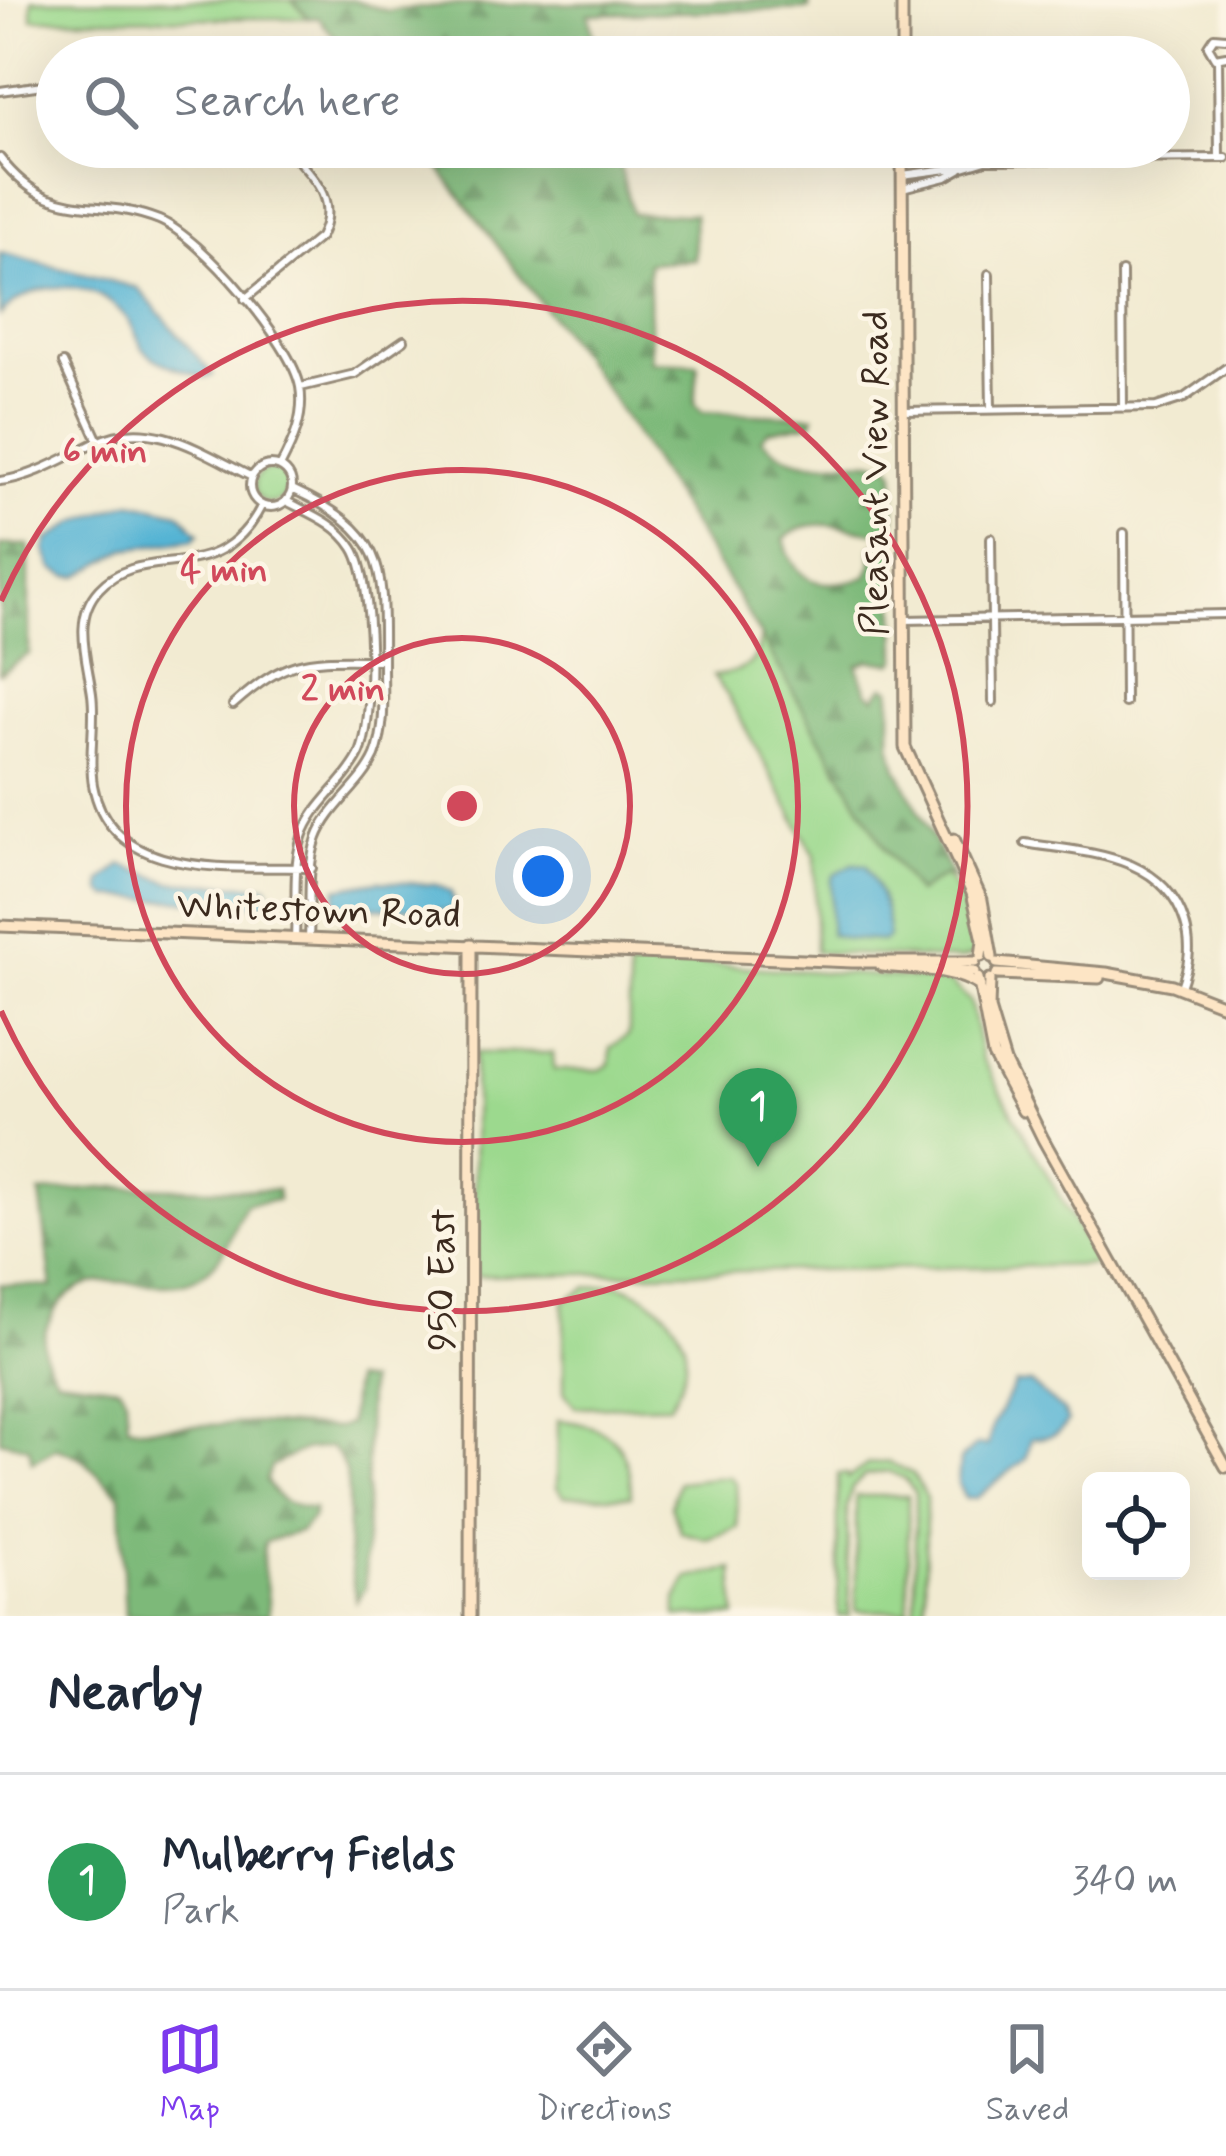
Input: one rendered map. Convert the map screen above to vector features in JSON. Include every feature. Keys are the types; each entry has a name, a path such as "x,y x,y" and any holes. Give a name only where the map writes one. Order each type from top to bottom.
{"street":[{"path":"902,0 902,36"},
{"path":"1190,158 1222,158 1222,57 1210,53 1209,42 1217,36 1226,38"},
{"path":"0,91 36,86"},
{"path":"0,158 34,193 66,205 138,213 163,222 188,237 245,299 286,350 300,387 298,426 280,467"},
{"path":"245,299 320,237 326,226 326,194 304,168"},
{"name":"Pleasant View Road","path":"902,168 904,747 973,893 996,1036 1043,1139 1226,1467"},
{"path":"902,175 955,168"},
{"path":"902,188 946,177 961,168"},
{"path":"1122,272 1123,408"},
{"path":"989,274 991,410"},
{"path":"300,387 356,374 404,340"},
{"path":"63,363 98,441"},
{"path":"904,410 1123,408 1172,403 1226,368"},
{"path":"0,481 25,477 98,441 129,433 164,436 252,477"},
{"path":"263,467 280,467 290,477 292,488 286,502 262,505 251,494 252,477 263,467"},
{"path":"292,488 341,514 367,542 382,580 378,748 363,776 323,825 314,847 309,938"},
{"path":"286,502 333,526 357,554 368,592 368,722 352,767 310,819 300,843 295,938"},
{"path":"262,505 244,533 218,553 123,572 107,581 92,599 82,634 93,700 93,785 114,829 152,856 184,863 312,868"},
{"path":"1124,533 1125,703"},
{"path":"991,538 993,702"},
{"path":"904,620 1226,614"},
{"path":"233,705 265,677 287,666 309,660 383,660"},
{"path":"1025,843 1122,860 1161,883 1176,902 1189,940 1181,987"},
{"name":"Whitestown Road","path":"0,926 985,970"},
{"name":"950 East","path":"470,1616 471,944"},
{"name":"Whitestown Road","path":"852,962 969,979 985,970"},
{"path":"985,970 1137,978 1181,987 1226,1006"}],"green space":[{"path":"32,0 292,0 309,18 32,19"},
{"path":"292,0 352,0 388,11 451,5 809,0 809,9 589,14 593,36 334,36 319,18 309,18"},
{"path":"439,168 620,168 632,214 694,214 695,260 648,263 651,362 698,364 695,404 702,412 814,416 812,423 768,431 761,439 778,452 811,462 891,465 895,473 894,528 883,533 807,526 784,539 796,567 824,583 866,577 876,543 894,548 897,659 857,665 867,692 875,697 884,686 891,689 891,744 897,768 953,878 946,874 917,893 886,850 737,596 611,396"},
{"path":"271,469 283,474 288,486 283,498 271,503 259,498 254,486 259,474"},
{"path":"0,545 29,545 29,654 0,673"},
{"path":"761,636 886,850 933,860 967,906 978,932 973,956 960,960 815,952 815,856 713,676 752,661"},
{"path":"629,959 950,983 970,1001 982,1058 1098,1265 475,1276 474,1053 553,1053 554,1070 600,1070 610,1064 611,1048 629,1034"},
{"path":"117,1187 277,1190 278,1200 246,1204 221,1255 194,1279 156,1285 95,1283 76,1289 60,1303 47,1327 43,1348 49,1366 57,1378 119,1386 126,1398 128,1425 141,1428 255,1423 338,1428 349,1424 353,1380 368,1382 365,1588 356,1601 347,1480 331,1447 304,1450 271,1466 266,1480 275,1493 291,1504 313,1509 313,1517 301,1531 265,1542 268,1616 125,1616 120,1495 80,1457 57,1448 32,1462 29,1447 0,1440 0,1284 52,1287 40,1193"},
{"path":"618,1284 656,1304 680,1331 685,1365 669,1405 575,1407 564,1392 564,1301 588,1287"},
{"path":"558,1420 591,1426 614,1440 627,1462 631,1496 564,1496 557,1487"},
{"path":"889,1462 913,1474 926,1498 925,1616 915,1616 915,1493 905,1479 888,1471 865,1475 852,1488 847,1506 849,1616 838,1616 838,1474 848,1478 868,1464"},
{"path":"729,1476 736,1483 738,1528 707,1539 681,1532 671,1506 678,1482"},
{"path":"856,1496 908,1496 908,1611 856,1611"},
{"path":"733,1569 736,1616 676,1616 677,1599 688,1578"}],"water":[{"path":"0,253 138,288 213,375 206,378 151,356 113,304 81,289 64,287 30,294 0,315"},
{"path":"131,502 180,513 199,533 194,539 126,549 79,576 53,569 45,550 48,540 76,522"},
{"path":"853,864 866,865 879,891 888,927 884,941 830,934 832,880"},
{"path":"122,865 170,882 268,886 272,901 108,897 102,892 102,881"},
{"path":"378,881 437,885 451,892 454,905 449,911 336,905 337,888"},
{"path":"1030,1383 1068,1421 1057,1433 1031,1439 1026,1459 976,1498 965,1499 958,1484 960,1460 976,1445 988,1445 993,1424 1015,1384"}],"place":[{"name":"Mulberry Fields","path":"758,1167"}]}
